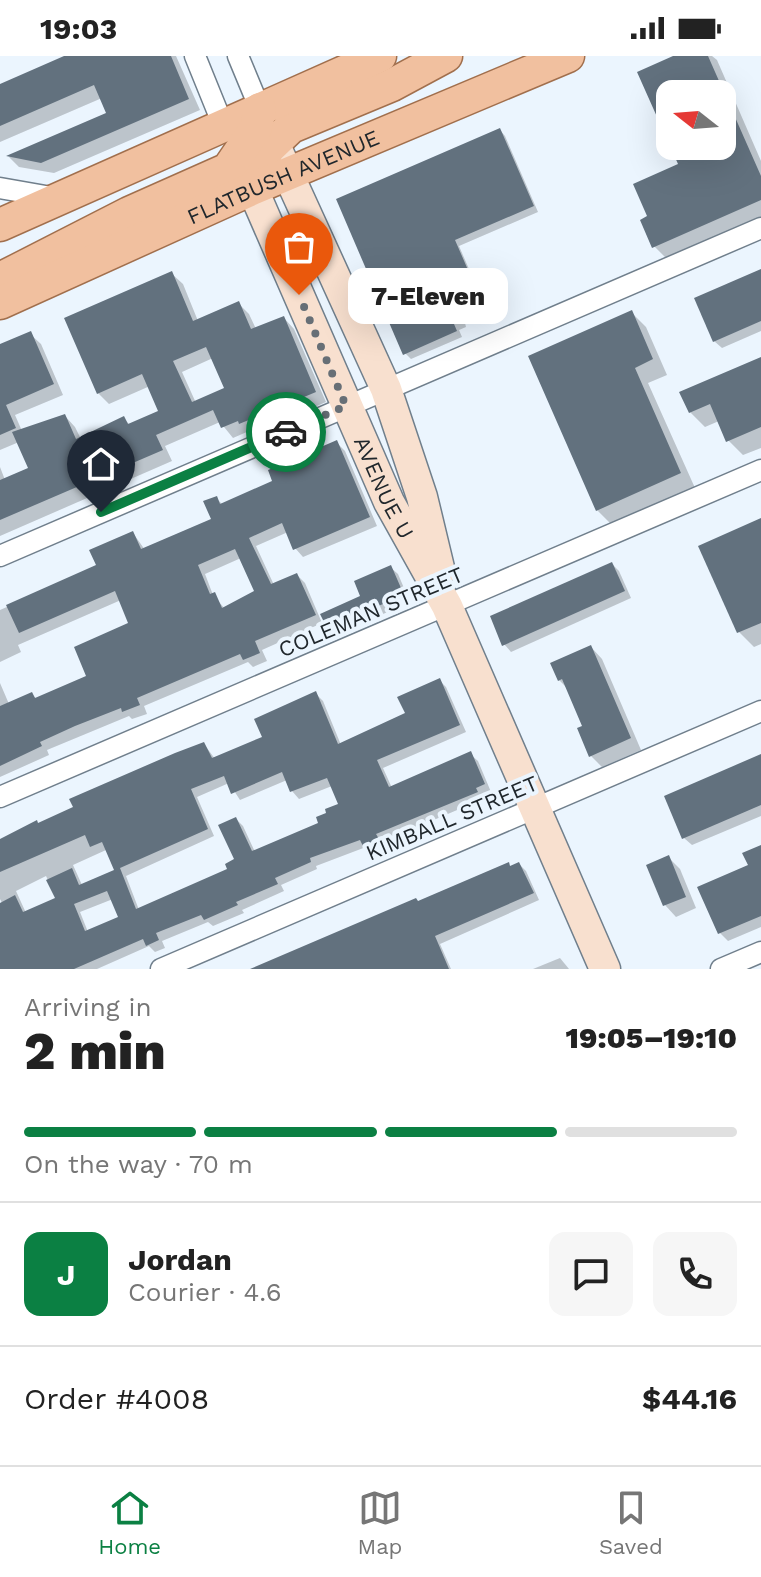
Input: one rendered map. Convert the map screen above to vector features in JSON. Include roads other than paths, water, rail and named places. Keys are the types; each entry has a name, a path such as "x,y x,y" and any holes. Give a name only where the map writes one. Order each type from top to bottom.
{"main road":[{"path":"0,225 380,56"},
{"path":"254,188 261,163 274,141 291,127 392,85 446,56"},
{"name":"FLATBUSH AVENUE","path":"0,303 254,188 568,56"},
{"path":"0,279 129,213 228,169 256,128 260,109"},
{"name":"AVENUE U","path":"260,109 386,389 422,497 447,606"},
{"name":"AVENUE U","path":"223,125 254,188 389,502 447,606 605,969"}],"street":[{"name":"AVENUE U","path":"195,56 223,125"},
{"name":"AVENUE U","path":"238,56 260,109"},
{"path":"0,188 57,198"},
{"path":"0,556 761,228"},
{"name":"COLEMAN STREET","path":"0,797 761,470"},
{"name":"KIMBALL STREET","path":"161,969 761,711"},
{"path":"721,969 761,952"}],"place":[{"name":"7-Eleven","path":"299,295"}]}
